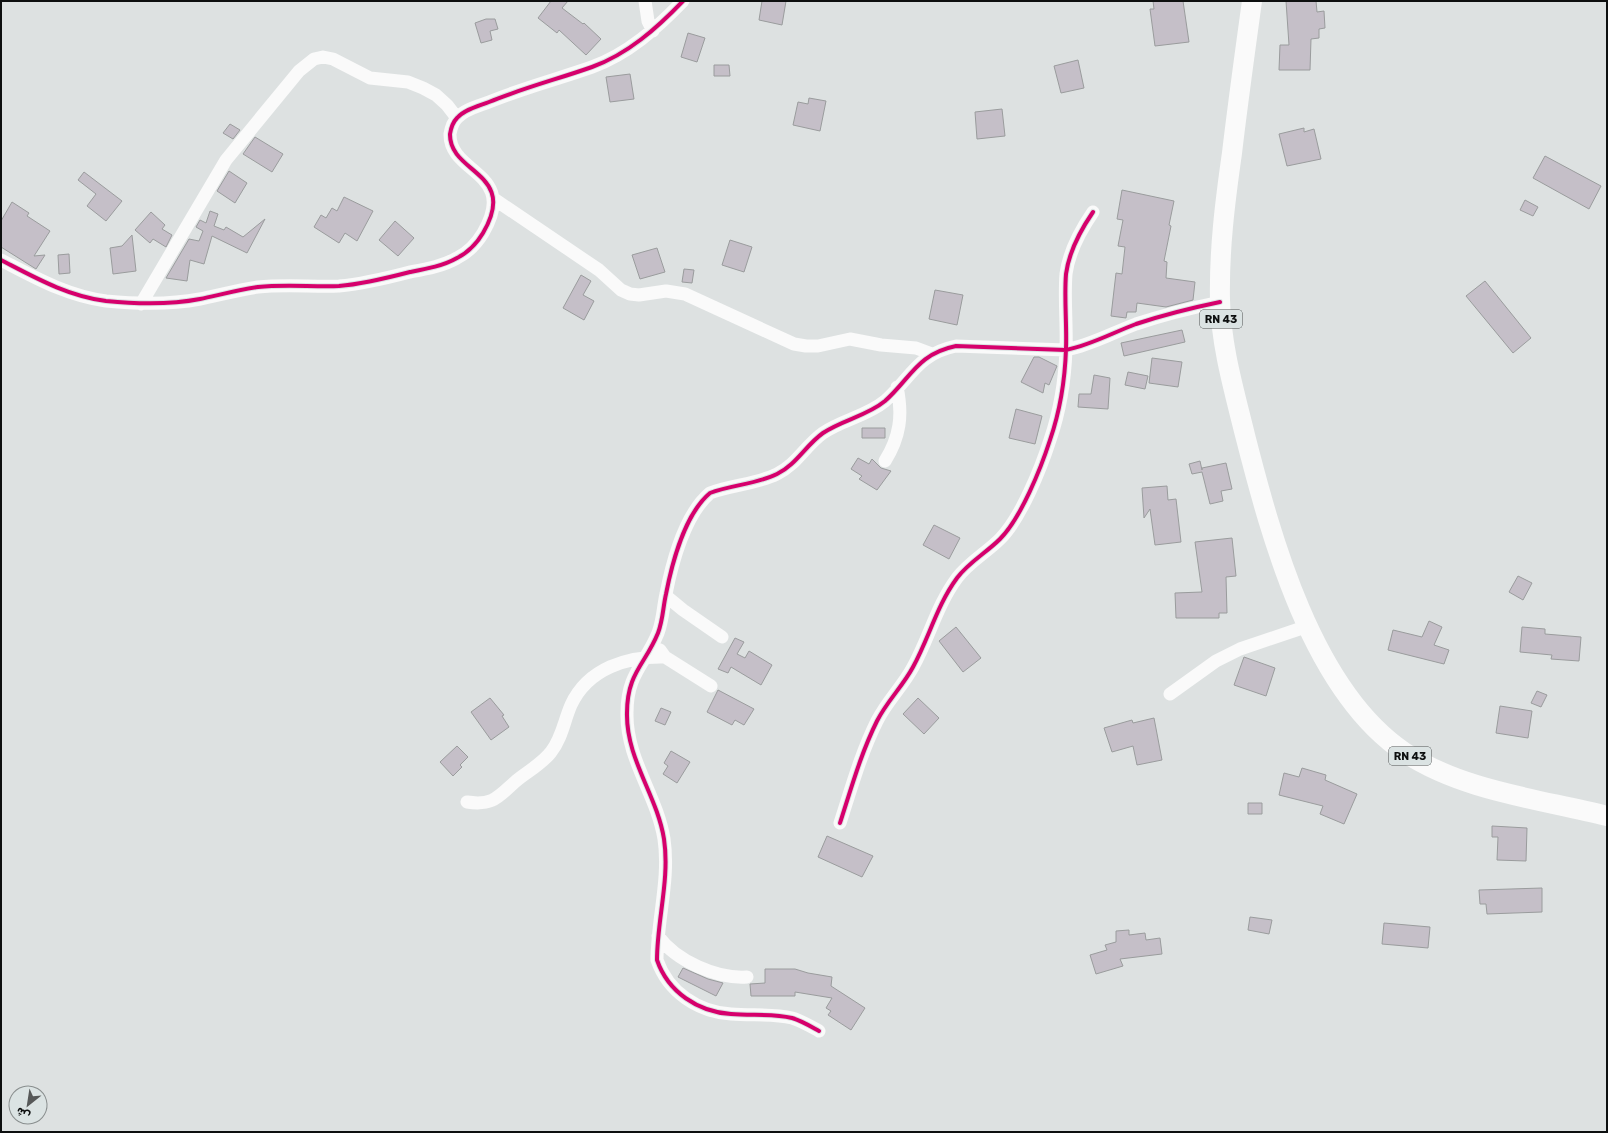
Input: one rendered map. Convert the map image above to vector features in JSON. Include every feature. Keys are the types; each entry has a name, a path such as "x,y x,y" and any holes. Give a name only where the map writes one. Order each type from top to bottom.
{"main road":[{"name":"RN 43","path":"1252,1 1224,209 1220,261 1220,302 1224,346 1255,473 1281,556 1308,626 1326,663 1349,699 1374,726 1401,750 1421,763 1464,782 1607,816"}],"street":[{"path":"645,1 648,21 652,31"},
{"path":"683,1 652,31 618,54 594,66 511,93 469,109 457,118 450,129 450,143 456,155 480,174 488,185 494,200 599,270 621,290 630,294 640,295 666,291 685,294 782,339 800,345 818,346 850,339 881,345 916,348 932,354"},
{"path":"141,304 226,160 299,71 314,59 323,57 333,59 370,78 408,82 423,88 436,95 448,105 457,118"},
{"path":"1,260 42,282 72,293 103,300 141,304 168,304 257,288 286,285 342,285 370,281 441,265 458,258 472,247 485,228 490,217 494,200"},
{"path":"840,823 860,761 877,721 914,666 946,595 957,578 970,563 1000,539 1011,525 1034,482 1050,439 1061,395 1066,350 1066,274 1071,252 1080,231 1093,212"},
{"path":"819,1031 791,1018 776,1015 730,1014 713,1011 688,1000 671,986 662,974 657,960 665,858 664,840 655,806 633,754 628,734 628,690 644,657 658,633 672,566 683,537 702,500 710,493 720,489 776,474 788,467 809,444 823,433 838,424 870,411 884,401 919,364 932,354 943,349 956,346 1066,350 1081,347 1135,325 1177,311 1220,302"},
{"path":"885,461 897,438 900,426 901,413 897,387"},
{"path":"666,596 722,637"},
{"path":"1170,694 1216,661 1240,649 1308,626"},
{"path":"658,633 660,650 665,657 711,686"},
{"path":"467,802 481,804 494,801 539,765 551,752 560,738 571,706 578,692 589,680 626,660 644,657 665,657"},
{"path":"658,936 666,947 676,955 688,961 724,976 748,977"}],"building":[{"path":"551,1 568,1 562,8 583,24 584,23 601,39 586,55 559,30 557,33 538,18"},
{"path":"762,1 786,1 782,25 759,20"},
{"path":"1153,1 1183,1 1189,42 1155,46 1150,9 1154,9"},
{"path":"1286,1 1316,1 1317,12 1324,11 1325,28 1319,29 1319,38 1311,39 1310,70 1279,70 1280,45 1289,45"},
{"path":"486,19 495,19 498,29 490,31 492,40 481,43 475,23"},
{"path":"688,33 705,38 697,62 681,57"},
{"path":"1078,60 1084,88 1061,93 1054,66"},
{"path":"714,65 729,65 730,76 714,76"},
{"path":"630,74 634,99 610,102 606,77"},
{"path":"809,98 826,101 820,131 793,125 798,102 808,104"},
{"path":"1002,109 1005,136 977,139 975,112"},
{"path":"230,124 240,130 233,139 223,133"},
{"path":"1304,128 1304,132 1314,129 1321,159 1287,166 1279,134"},
{"path":"255,137 283,154 272,172 243,154"},
{"path":"1545,156 1601,186 1589,209 1533,178"},
{"path":"229,171 247,183 235,203 217,191"},
{"path":"84,172 122,201 106,221 87,206 96,194 78,180"},
{"path":"1122,190 1174,201 1164,261 1167,262 1166,278 1195,282 1193,300 1166,307 1137,303 1136,312 1127,312 1126,318 1111,316 1116,273 1122,274 1125,247 1118,246 1123,220 1117,219"},
{"path":"344,197 373,211 357,241 345,233 339,243 314,227 321,215 326,218 332,208 337,211"},
{"path":"1525,200 1538,207 1533,216 1520,210"},
{"path":"12,202 29,213 27,216 50,231 34,256 45,255 36,269 1,247 1,221"},
{"path":"210,211 218,214 214,226 224,230 226,227 243,237 265,219 247,253 212,236 204,264 190,260 187,281 166,278 189,239 199,241 203,231 196,227 200,220 206,223"},
{"path":"151,212 165,225 162,229 172,235 166,247 153,239 150,243 135,230"},
{"path":"395,221 414,238 398,256 379,240"},
{"path":"132,235 136,271 113,274 110,248 122,246"},
{"path":"730,240 752,247 744,272 722,265"},
{"path":"657,248 665,272 640,279 632,255"},
{"path":"69,254 70,273 59,274 58,255"},
{"path":"684,269 694,270 692,283 682,282"},
{"path":"581,275 591,281 583,295 594,301 584,320 563,308"},
{"path":"1485,281 1531,338 1513,353 1466,296"},
{"path":"935,290 963,295 957,325 929,319"},
{"path":"1182,330 1185,342 1124,356 1121,343"},
{"path":"1034,357 1039,357 1057,366 1049,385 1045,383 1043,393 1021,382"},
{"path":"1152,358 1182,362 1178,387 1149,383"},
{"path":"1128,372 1148,376 1145,389 1125,385"},
{"path":"1094,375 1110,378 1108,409 1078,407 1079,394 1091,394"},
{"path":"1016,409 1042,416 1035,444 1009,438"},
{"path":"862,428 885,428 885,438 862,438"},
{"path":"858,458 869,464 872,459 881,468 891,471 877,490 859,479 862,476 851,469"},
{"path":"1200,461 1202,470 1202,468 1226,463 1232,489 1221,491 1223,501 1210,504 1202,472 1192,474 1189,464"},
{"path":"1167,486 1168,500 1176,499 1181,542 1155,545 1150,509 1144,518 1142,488"},
{"path":"934,525 960,538 949,559 923,545"},
{"path":"1232,538 1236,576 1226,577 1227,613 1219,613 1219,618 1176,618 1175,593 1202,592 1195,542"},
{"path":"1518,576 1532,583 1523,600 1509,592"},
{"path":"1429,621 1442,627 1434,645 1449,650 1444,664 1388,650 1393,630 1422,637"},
{"path":"956,627 981,658 963,672 939,641"},
{"path":"1522,627 1545,629 1545,634 1581,637 1579,661 1551,659 1552,655 1520,652"},
{"path":"735,638 744,642 737,654 745,658 749,651 772,665 761,685 731,667 728,673 718,669"},
{"path":"1244,657 1275,668 1266,696 1234,685"},
{"path":"718,690 754,709 744,725 735,720 732,725 707,712"},
{"path":"1537,691 1547,695 1541,707 1531,703"},
{"path":"490,698 504,715 502,716 509,727 491,740 471,712"},
{"path":"918,698 939,718 924,734 903,714"},
{"path":"1500,706 1532,711 1528,738 1496,733"},
{"path":"661,708 671,712 665,725 655,721"},
{"path":"1154,718 1162,760 1137,765 1133,746 1112,752 1104,728 1132,720 1133,723"},
{"path":"457,746 468,757 460,765 462,767 453,776 440,762"},
{"path":"671,751 690,762 677,783 663,774 668,766 664,763"},
{"path":"1302,768 1326,775 1325,780 1357,794 1344,824 1320,814 1323,806 1279,795 1284,773 1299,777"},
{"path":"1248,803 1262,803 1262,814 1248,814"},
{"path":"1492,826 1527,828 1526,861 1497,860 1498,837 1492,837"},
{"path":"827,836 873,856 862,877 818,857"},
{"path":"1542,888 1542,912 1487,914 1486,904 1480,904 1479,890"},
{"path":"1250,917 1272,920 1269,934 1248,930"},
{"path":"1384,923 1430,927 1428,948 1382,944"},
{"path":"1129,930 1129,935 1145,933 1146,940 1160,938 1162,954 1120,959 1123,966 1096,974 1090,955 1107,950 1105,945 1116,942 1116,931"},
{"path":"683,968 708,979 723,983 716,996 678,977"},
{"path":"765,969 795,969 832,977 831,986 865,1008 851,1030 828,1015 831,1011 826,1008 832,998 795,992 795,996 751,996 750,984 765,983"}],"cycle path":[{"path":"1,260 51,285 78,295 106,301 129,303 188,301 258,287 348,285 384,279 452,261 468,251 483,233 492,213 493,197 488,185 460,158 453,147 450,134 454,121 464,112 477,106 605,62 630,48 663,21 683,1"},
{"path":"840,823 871,733 881,714 905,681 913,667 950,588 962,572 995,544 1008,530 1023,506 1036,478 1054,429 1063,383 1066,349 1065,293 1067,266 1076,242 1093,212"},
{"path":"819,1031 803,1022 784,1016 739,1015 707,1009 696,1004 677,991 669,982 657,960 665,869 664,839 655,807 631,746 628,730 628,699 633,679 658,633 676,554 693,513 710,493 761,480 784,470 823,433 878,406 885,401 923,361 943,350 956,346 1066,350 1093,342 1136,324 1177,312 1220,302"}]}
